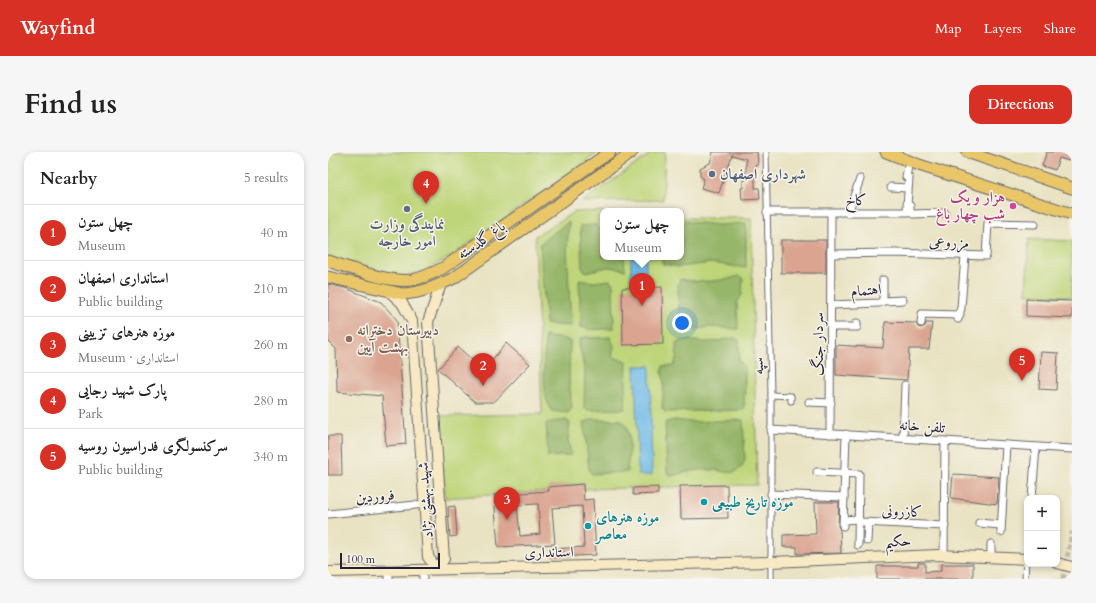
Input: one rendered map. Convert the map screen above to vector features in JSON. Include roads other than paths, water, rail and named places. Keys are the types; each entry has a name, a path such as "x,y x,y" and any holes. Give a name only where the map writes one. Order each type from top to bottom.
{"main road":[{"name":"باغ گلدسته","path":"328,261 383,276 412,280 443,268 610,152"},
{"name":"باغ گلدسته","path":"328,277 403,294 416,293 441,284 454,278 632,152"},
{"path":"886,152 909,161 1072,214"},
{"path":"967,152 1072,188"},
{"path":"496,232 503,243"},
{"name":"شهید بهشتی نژاد","path":"390,292 402,303 412,321 428,557 437,569 444,559 428,322 441,284"},
{"name":"حکیم","path":"771,562 944,555 1024,559"},
{"name":"استانداری","path":"328,572 423,575 437,569 771,562"},
{"path":"1060,564 1072,566"}],"street":[{"name":"سپه","path":"766,152 771,395 771,579"},
{"path":"909,161 906,177 909,178 906,198 907,206 910,206 910,212"},
{"path":"848,212 860,179"},
{"path":"891,187 907,188"},
{"name":"کاخ","path":"767,212 910,212 913,214 932,217 945,213"},
{"name":"سردار جنگ","path":"830,434 831,212"},
{"name":"مزروعی","path":"831,254 895,253 986,256 988,223 1035,224"},
{"path":"921,323 922,314 959,317 965,256"},
{"path":"882,301 883,280"},
{"name":"اهتمام","path":"831,305 879,303 882,301 903,300"},
{"path":"831,327 856,327 857,323"},
{"path":"903,438 905,385"},
{"path":"771,395 791,396 791,401"},
{"path":"809,402 831,403"},
{"name":"تلفن خانه","path":"771,430 1072,449"},
{"path":"846,434 844,522 858,519"},
{"name":"کازرونی","path":"944,555 945,441"},
{"path":"979,524 1000,528 1006,445"},
{"path":"1032,495 1036,447"},
{"path":"818,472 859,474 858,544"},
{"path":"771,494 844,497"},
{"name":"فروردین","path":"328,514 425,504"},
{"name":"کازرونی","path":"858,519 861,522 868,523 945,526"},
{"path":"867,541 868,523"},
{"path":"991,544 991,557"},
{"path":"1025,579 1026,567"}],"water":[{"path":"631,260 646,260 646,278 631,278"},
{"path":"635,366 650,366 652,475 638,475"}],"tunnel":[{"path":"1063,579 1072,532"}],"place":[{"name":"شهرداری اصفهان","path":"712,174"},
{"name":"پارک شهید رجایی","path":"426,204"},
{"name":"هزار و یک شب چهار باغ","path":"1013,206"},
{"name":"نمایندگی وزارت امور خارجه","path":"407,209"},
{"name":"چهل ستون","path":"642,306"},
{"name":"دبیرستان دخترانه بهشت آیین","path":"349,339"},
{"name":"سرکنسولگری فدراسیون روسیه","path":"1022,381"},
{"name":"استانداری اصفهان","path":"483,386"},
{"name":"موزه تاریخ طبیعی","path":"704,502"},
{"name":"موزه هنرهای تزیینی","path":"507,520"},
{"name":"موزه هنرهای معاصر","path":"588,526"}]}
